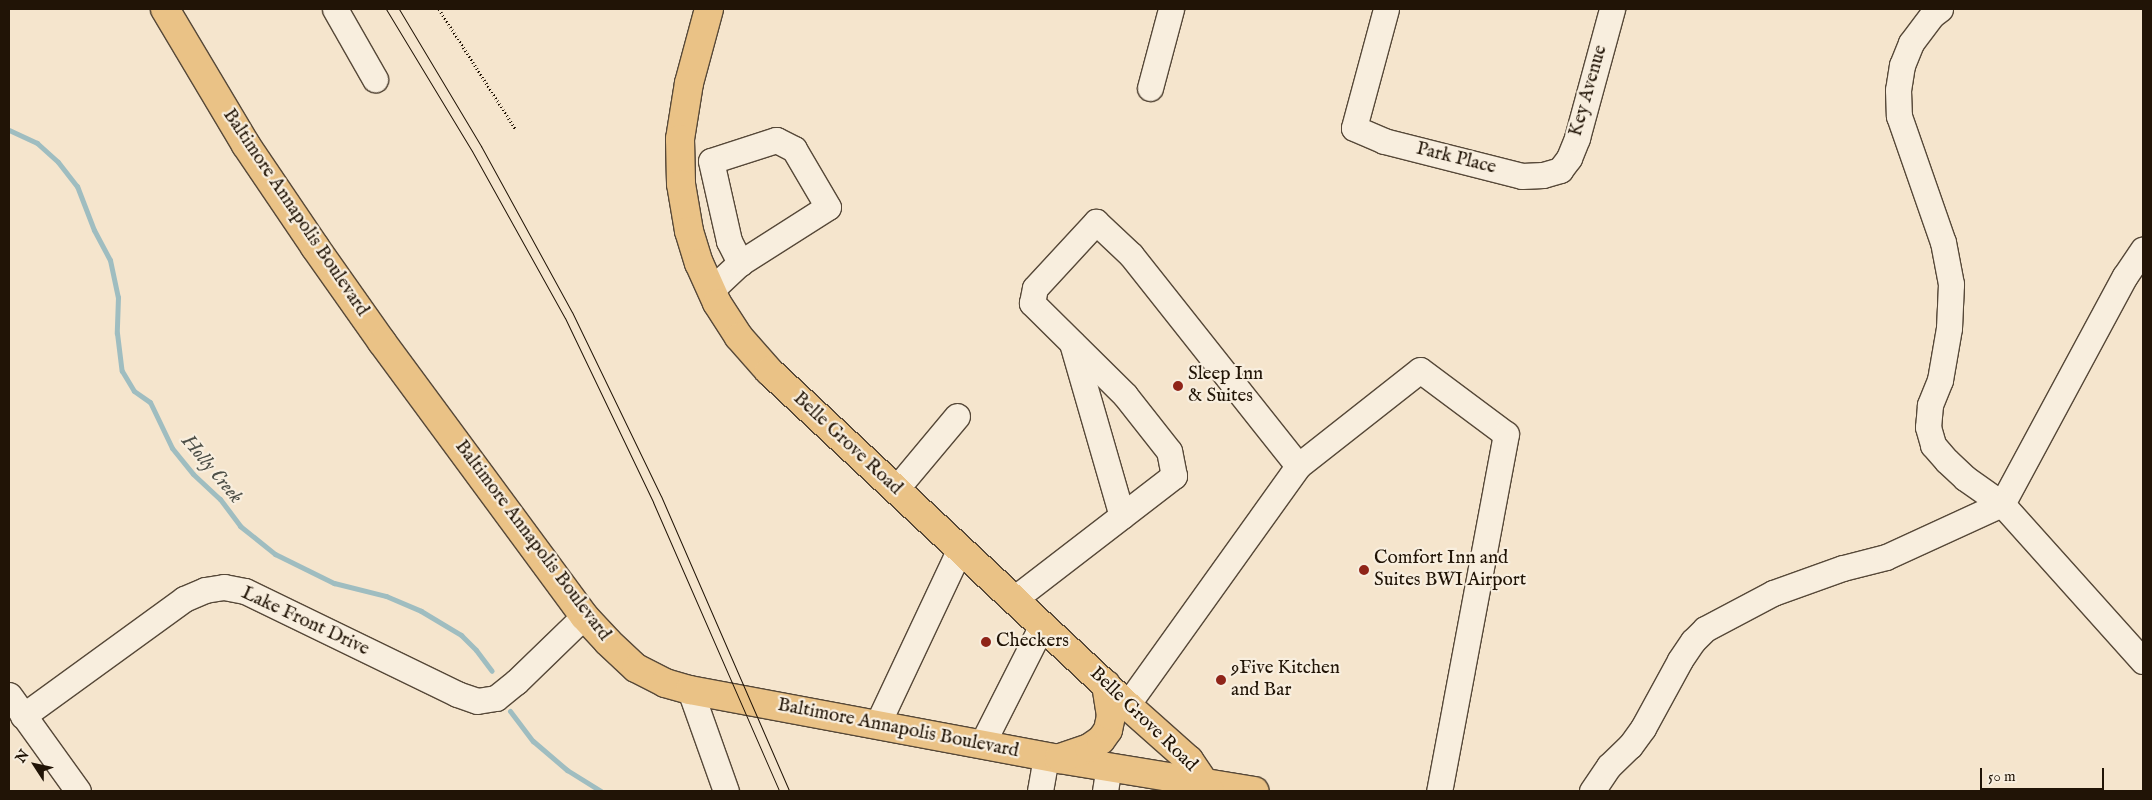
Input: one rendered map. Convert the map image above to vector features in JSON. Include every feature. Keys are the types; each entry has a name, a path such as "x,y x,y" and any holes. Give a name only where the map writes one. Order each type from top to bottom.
{"main road":[{"name":"Baltimore Annapolis Boulevard","path":"165,9 246,145 315,247 584,616 636,668 665,683 690,690 1052,757 1107,779 1254,791"},
{"name":"Belle Grove Road","path":"709,9 689,83 680,139 681,184 688,231 699,263 739,337 769,371 1127,705 1189,760 1209,788"},
{"path":"1052,757 1090,748 1102,740 1108,730 1111,716 1106,684"}],"street":[{"path":"335,9 375,79"},
{"path":"1150,88 1171,9"},
{"name":"Park Place","path":"1386,9 1354,128 1384,141 1522,176 1543,175 1560,170"},
{"name":"Key Avenue","path":"1560,170 1569,158 1577,138 1612,9"},
{"path":"1940,9 1911,42 1902,65 1898,90 1899,116 1943,242 1950,284 1948,337 1940,380 1930,405 1928,427 1933,445 1965,478 2002,504 2143,661"},
{"path":"712,290 740,263 828,207 794,149 776,140 711,161 729,242 740,263"},
{"path":"1014,599 1174,476 1169,451 1125,395 1071,339 1032,303 1035,288 1096,222 1131,255 1298,466"},
{"path":"1592,791 1609,766 1630,746 1643,728 1680,660 1693,641 1705,629 1773,593 1843,568 1886,556 2002,504 2125,276 2143,249"},
{"path":"1071,339 1122,516"},
{"path":"1127,705 1298,466 1420,370 1506,434 1439,791"},
{"path":"896,489 957,416"},
{"path":"877,725 960,549"},
{"name":"Lake Front Drive","path":"23,716 184,599 205,590 224,587 245,591 456,694 478,701 496,698 516,682 584,616"},
{"path":"982,744 1042,625"},
{"path":"690,690 726,791"},
{"path":"9,695 78,791"},
{"path":"1040,791 1052,757"}],"path":[{"path":"439,9 516,130"}],"waterway":[{"name":"Holly Creek","path":"9,130 37,143 58,162 77,186 94,230 110,260 118,297 117,333 122,371 134,391 150,402 172,448 193,474 220,499 240,526 275,554 334,583 386,596 421,611 461,635 476,650 492,671"},
{"name":"Holly Creek","path":"510,711 533,741 567,770 601,791"}],"tram line":[{"path":"386,9 472,151 565,318 653,502 779,791"},
{"path":"399,9 481,146 572,312 661,496 789,791"}],"place":[{"name":"Sleep Inn & Suites","path":"1178,386"},
{"name":"Comfort Inn and Suites BWI Airport","path":"1364,570"},
{"name":"Checkers","path":"986,642"},
{"name":"9Five Kitchen and Bar","path":"1221,680"}]}
